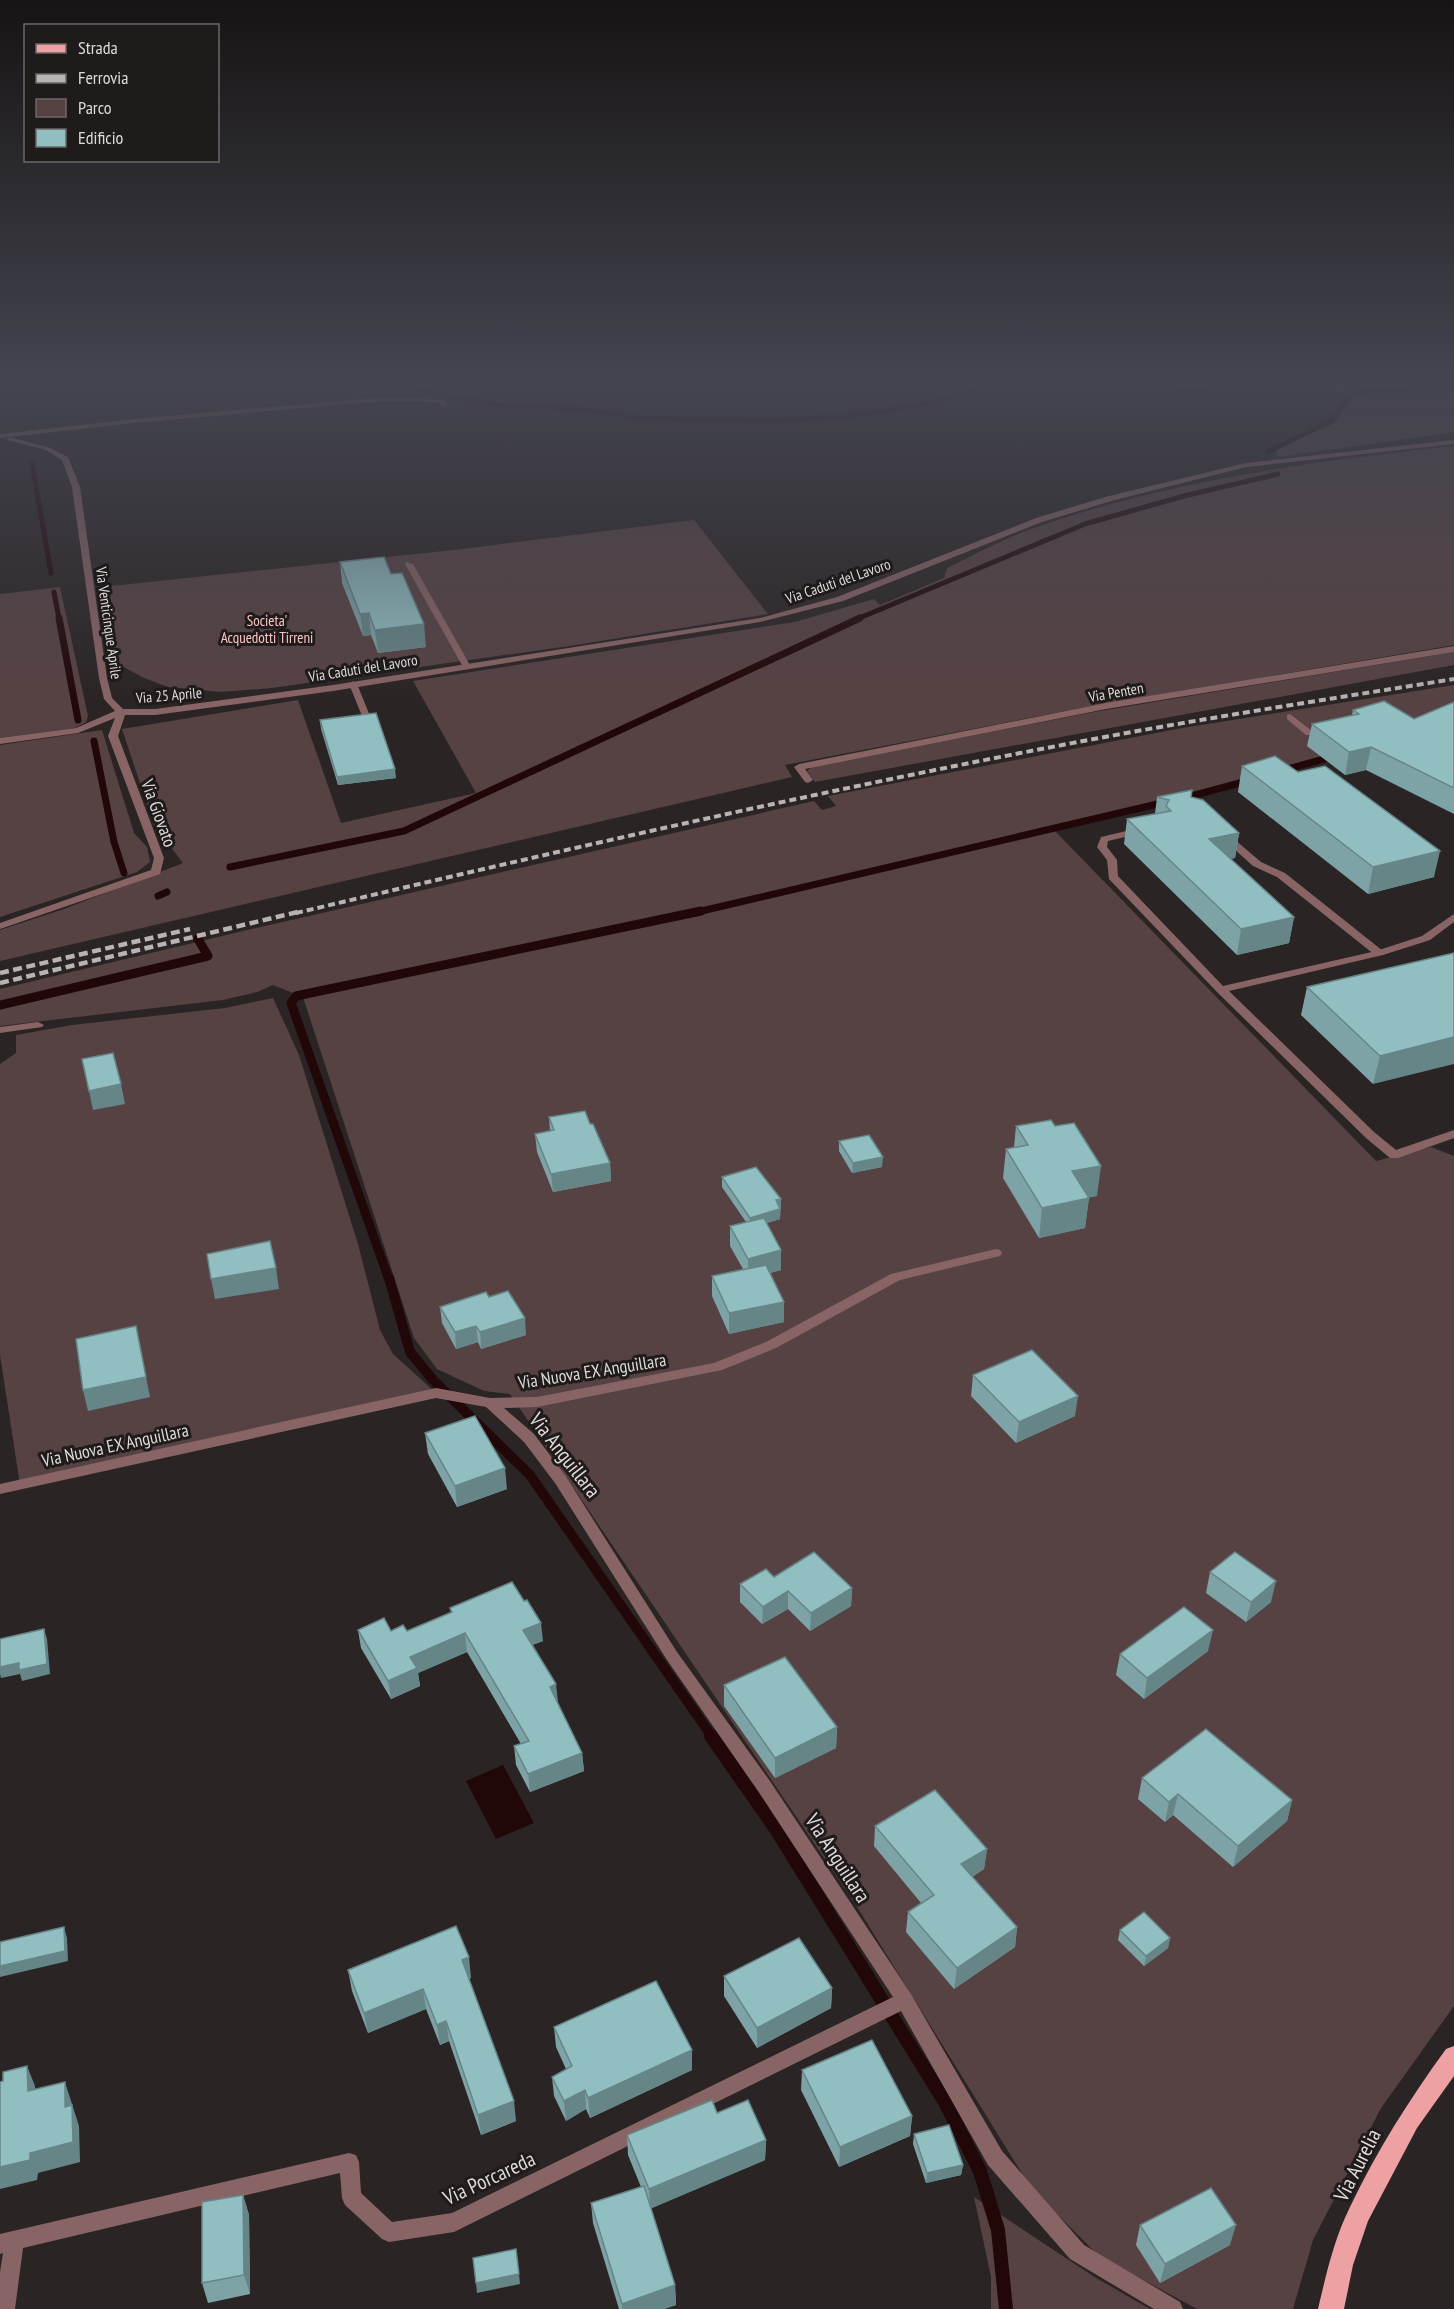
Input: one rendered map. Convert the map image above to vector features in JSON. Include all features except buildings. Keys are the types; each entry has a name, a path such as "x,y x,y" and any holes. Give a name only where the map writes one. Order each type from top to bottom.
{"main road":[{"name":"Via Aurelia","path":"1331,2309 1341,2265 1358,2216 1408,2120 1454,2057"}],"street":[{"name":"Via Venticinque Aprile","path":"77,491 102,678 108,699 122,712"},
{"name":"Via Caduti del Lavoro","path":"219,704 467,667 794,613 840,599 1039,520 1141,491"},
{"path":"409,564 467,667"},
{"name":"Via Penten","path":"808,780 799,767 1106,706 1454,649"},
{"path":"354,684 366,716"},
{"name":"Via 25 Aprile","path":"122,712 155,712 219,704"},
{"path":"0,741 78,730 122,712"},
{"name":"Via Giovato","path":"0,926 156,872 159,858 113,736 122,712"},
{"path":"1290,717 1309,733"},
{"path":"1148,829 1104,840 1102,847 1112,860 1113,877 1221,990 1370,1135 1394,1155 1454,1134"},
{"path":"1217,829 1257,864 1281,875 1379,953"},
{"path":"1221,990 1379,953 1426,938 1454,917"},
{"path":"0,1030 38,1025"},
{"name":"Via Nuova EX Anguillara","path":"0,1489 436,1394 490,1403 537,1402 717,1368 771,1345 896,1277 996,1253"},
{"name":"Via Anguillara","path":"490,1403 529,1438 560,1479 672,1656 764,1786 905,2000 995,2158 1077,2252 1173,2309"},
{"name":"Via Porcareda","path":"7,2243 349,2162 352,2198 389,2232 454,2222 905,2000"},
{"path":"5,2309 7,2243"}],"green space":[{"path":"1165,491 1454,491 1454,645 1092,706 785,765 792,777 0,961 0,930 64,909 183,863 154,825 122,729 298,700 341,823 476,793 413,681 795,622 874,599 880,605 944,578 947,568 1016,535"},
{"name":"Societa' Acquedotti Tirreni","path":"694,520 768,614 569,646 272,688 221,692 168,687 144,678 122,666 108,646 102,587 463,549"},
{"path":"60,587 88,716 86,722 75,728 0,738 0,594"},
{"path":"1454,652 1454,665 815,782 807,771 812,767 1094,712"},
{"path":"1454,685 1454,709 1365,746 1293,764 1208,790 1052,828 1376,1161 1431,1147 1454,1156 1454,2006 1381,2108 1313,2240 1293,2309 1197,2309 1099,2256 1031,2188 854,1902 510,1394 484,1391 437,1369 414,1338 303,997 273,985 257,992 223,1000 0,1026 0,989 243,931 814,801 822,810 836,806 828,796 1182,728"},
{"path":"102,730 134,833 147,847 150,862 137,872 0,917 0,745"},
{"path":"273,998 299,1055 358,1244 380,1330 393,1354 436,1393 20,1485 0,1355 0,1064 16,1053 16,1035 72,1025 225,1008"},
{"path":"974,2197 1096,2278 1150,2309 991,2309 991,2277"}],"shaded area":[{"path":"503,1765 534,1823 496,1839 466,1781"}],"waterway":[{"path":"37,491 51,573"},
{"path":"857,619 1085,524 1206,491"},
{"path":"54,592 59,619"},
{"path":"59,618 78,720"},
{"path":"230,867 404,831 860,618"},
{"path":"94,741 114,842 124,873"},
{"path":"1281,771 1334,756"},
{"path":"1180,799 1251,780"},
{"path":"693,913 1166,802"},
{"path":"158,896 167,892"},
{"path":"389,1280 291,1003 296,996 701,911"},
{"path":"0,1005 208,956 198,939"},
{"path":"389,1278 410,1352 433,1380 530,1475 713,1738"},
{"path":"711,1736 776,1829 945,2102 980,2171 998,2230 1006,2309"}],"railway":[{"path":"296,913 870,783 1160,727 1454,679"},
{"path":"0,983 302,911"},
{"path":"0,973 190,929"}]}
